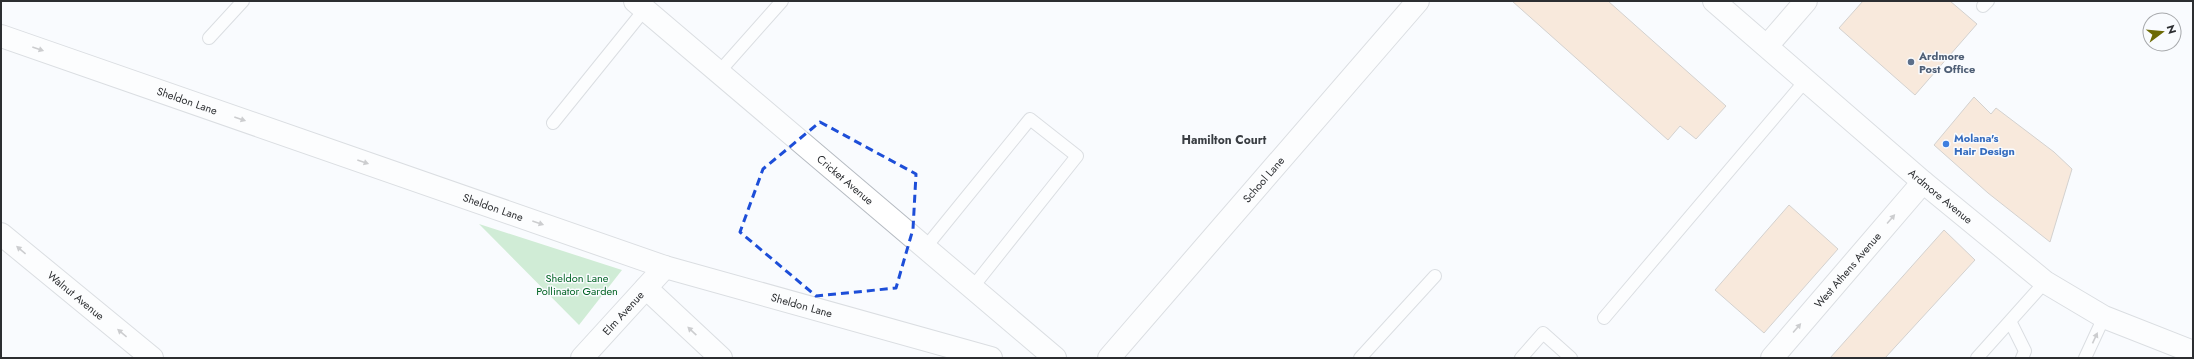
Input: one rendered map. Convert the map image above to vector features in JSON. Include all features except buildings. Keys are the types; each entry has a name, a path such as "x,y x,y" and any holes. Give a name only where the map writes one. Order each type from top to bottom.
{"street":[{"name":"School Lane","path":"1109,358 1418,1"},
{"name":"Ardmore Avenue","path":"1714,1 1923,182 2045,282 2104,317 2193,352"},
{"path":"1767,46 1806,1"},
{"name":"Cricket Avenue","path":"640,5 1055,358"},
{"name":"Sheldon Lane","path":"1,36 665,267 991,358"},
{"name":"West Athens Avenue","path":"1772,358 1923,182"},
{"name":"Walnut Avenue","path":"1,234 152,358"},
{"name":"Elm Avenue","path":"582,358 665,267"},
{"path":"646,288 721,358"}],"lane":[{"path":"209,38 243,1"},
{"path":"718,72 782,1"},
{"path":"553,123 640,5"},
{"path":"1604,318 1806,80"},
{"path":"925,248 1030,119 1077,156 972,288"},
{"path":"1360,358 1435,276"},
{"path":"1977,358 2045,282"},
{"path":"2085,358 2104,317"},
{"path":"2010,321 2024,351 2022,358"},
{"path":"1521,358 1543,333 1571,358"}],"highlighted area":[{"path":"820,122 916,174 913,229 896,288 816,296 740,232 763,169"}],"green space":[{"name":"Sheldon Lane Pollinator Garden","path":"479,224 622,270 579,325"}],"place":[{"name":"Ardmore Post Office","path":"1911,62"},
{"name":"Molana's Hair Design","path":"1946,144"}],"district":[{"name":"Hamilton Court","path":"1224,140"}]}
